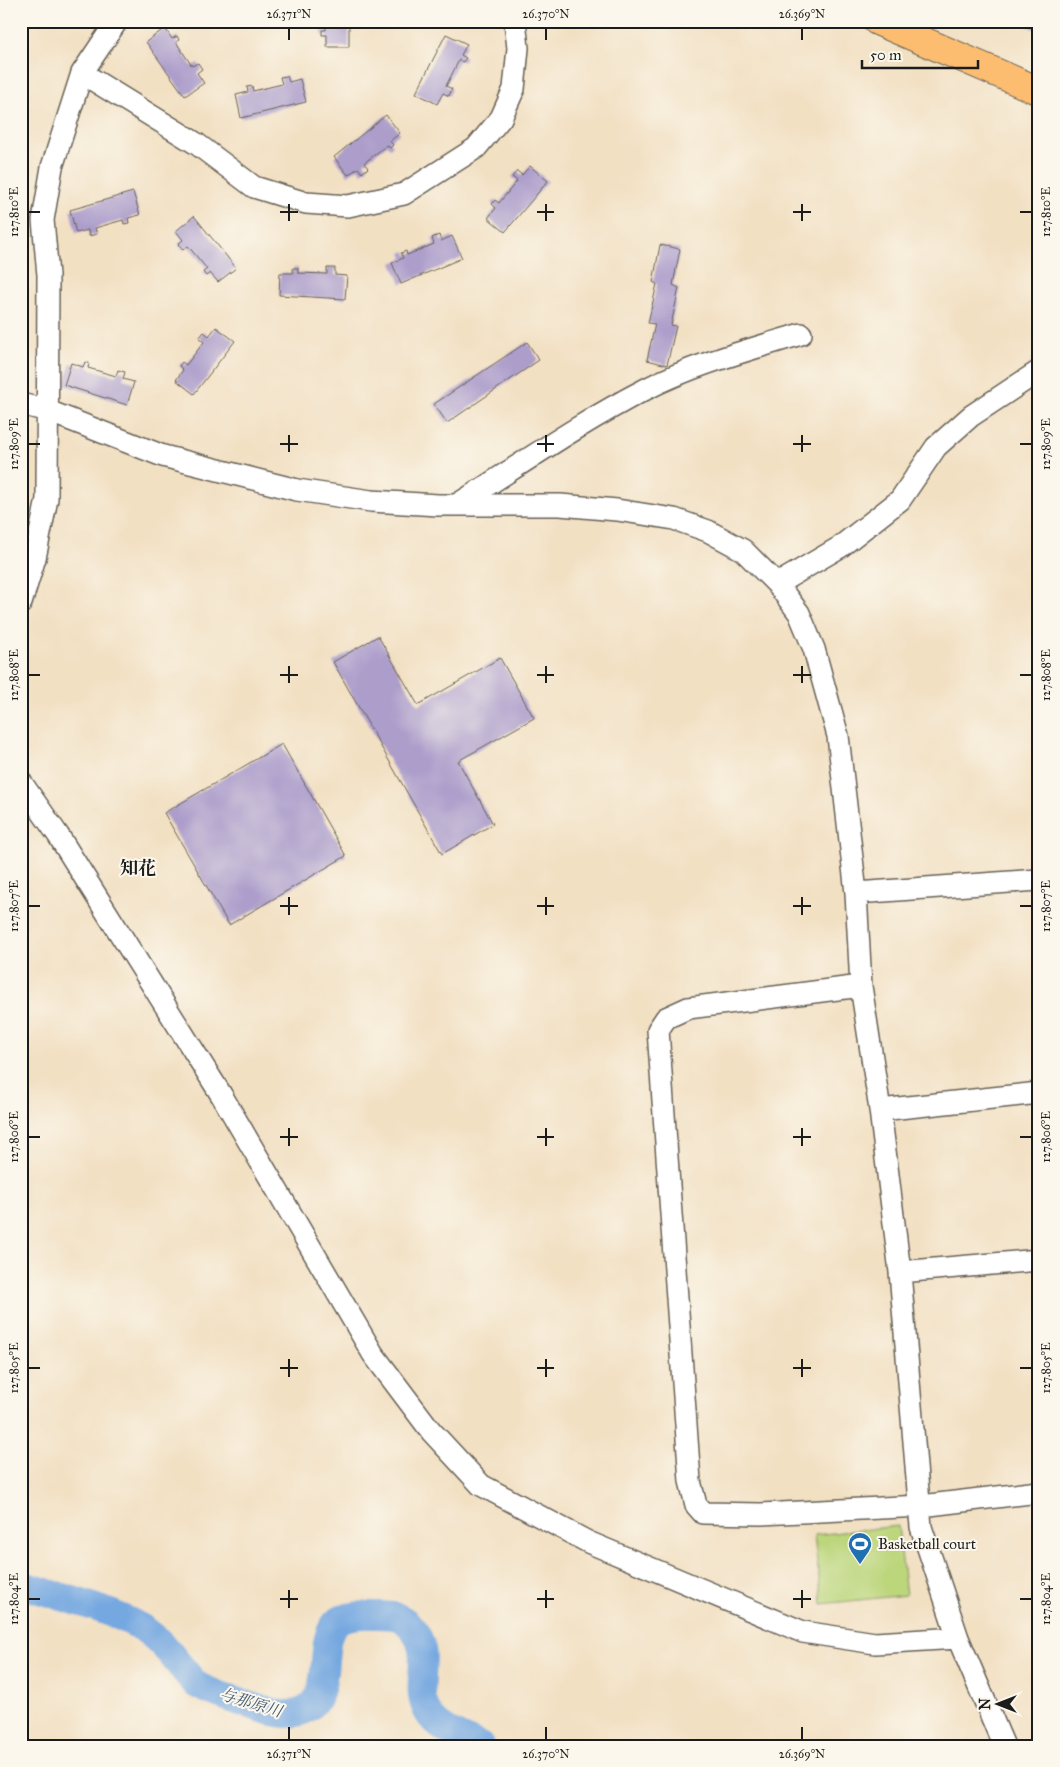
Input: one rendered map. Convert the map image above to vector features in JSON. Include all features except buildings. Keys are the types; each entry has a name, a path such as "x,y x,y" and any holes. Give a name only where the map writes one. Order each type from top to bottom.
{"main road":[{"path":"877,21 1039,91"}],"lane":[{"path":"21,603 35,558 47,499 48,275 43,220 52,167 82,73 117,21"},
{"path":"82,73 197,144 254,186 306,203 348,206 404,194 476,148 501,118 514,89 518,48 515,21"},
{"path":"458,504 565,434 648,388 710,362 801,334"},
{"path":"777,584 840,547 900,500 936,447 971,416 1039,371"},
{"path":"21,404 48,411 163,456 297,490 370,501 560,506 617,510 674,519 708,531 743,550 777,584 799,612 814,649 838,736 856,893 861,986 880,1110 900,1272 921,1506 921,1527 958,1638 1004,1746"},
{"path":"21,782 58,835 222,1096 373,1354 431,1431 481,1485 588,1542 803,1632 875,1643 958,1638"},
{"path":"856,893 1039,880"},
{"path":"861,986 688,1008 666,1018 658,1030 690,1481 696,1505 703,1513 761,1514 921,1506 1039,1492"},
{"path":"880,1110 1039,1093"},
{"path":"900,1272 1039,1260"}],"green space":[{"name":"Basketball court","path":"898,1526 906,1595 822,1604 814,1535"}],"waterway":[{"name":"与那原川","path":"21,1584 99,1609 129,1621 159,1641 197,1685 214,1693 269,1711 287,1714 304,1710 315,1702 321,1689 327,1643 331,1630 338,1621 360,1615 398,1617 406,1621 419,1638 423,1659 423,1701 431,1718 443,1728 480,1746"}],"place":[{"name":"Basketball court","path":"860,1565"}],"district":[{"name":"知花","path":"138,868"}]}
